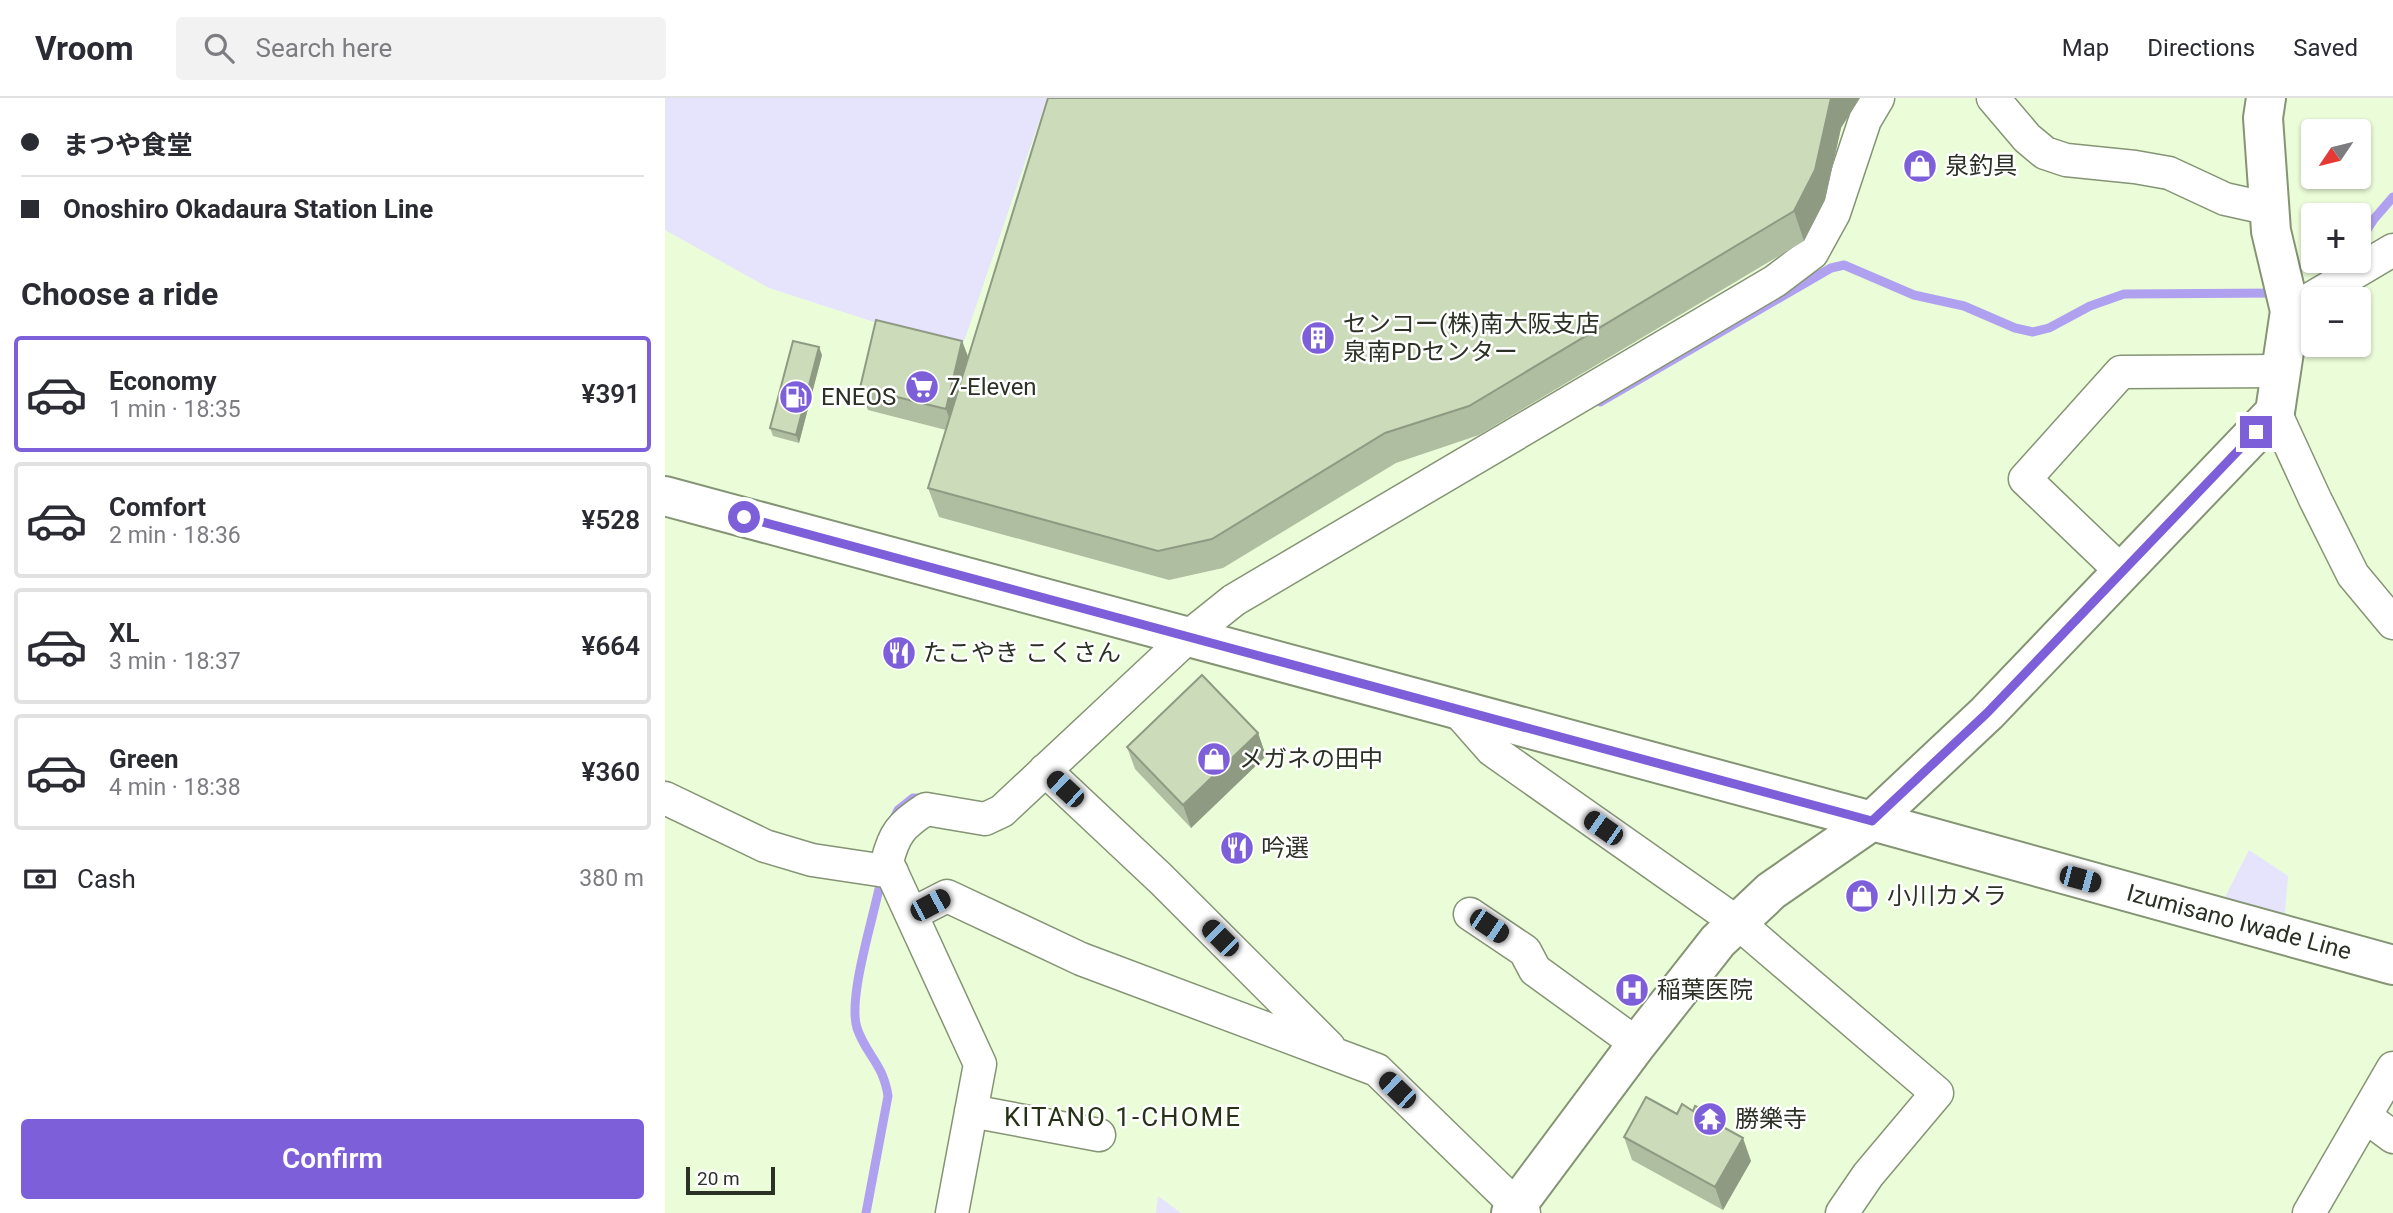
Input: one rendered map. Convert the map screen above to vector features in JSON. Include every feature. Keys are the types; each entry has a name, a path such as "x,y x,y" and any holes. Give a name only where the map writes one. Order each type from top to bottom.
{"main road":[{"path":"1517,1211 1637,1044 1718,941 1771,891 1872,821 1987,713 2275,412 2290,311 2271,231 2263,118 2266,98"},
{"name":"Izumisano Iwade Line","path":"665,496 1872,821 2393,965"}],"street":[{"path":"952,1213 980,1064 887,862 893,839 910,819 926,809 985,819 1002,811 1189,636 1234,600 1775,281 1812,253 1834,213 1864,120 1878,98"},
{"path":"1993,98 2027,138 2045,153 2066,160 2169,173 2225,200 2270,209"},
{"path":"2290,311 2393,250"},
{"path":"2122,572 2025,479 2121,372 2280,371"},
{"path":"2275,412 2353,575 2393,623"},
{"path":"1455,708 1492,750 1738,923 1937,1093 1868,1175 1842,1213"},
{"path":"1045,771 1161,880 1338,1056"},
{"path":"665,798 765,846 812,860 892,872"},
{"path":"912,914 947,896 1081,959 1377,1070 1517,1211"},
{"path":"1470,914 1525,951 1535,970 1637,1044"},
{"path":"2309,1213 2393,1068"},
{"path":"971,1111 1099,1135"},
{"path":"2366,1117 2393,1137"}],"shaded area":[{"path":"665,98 1047,98 961,350 769,288 665,230"},
{"path":"2249,850 2288,876 2284,924 2222,903"},
{"path":"1158,1196 1181,1213 1156,1213"}],"building":[{"name":"センコー(株)南大阪支店 泉南PDセンター","path":"1048,98 1831,98 1815,170 1794,211 1469,406 1385,433 1212,539 1158,551 928,488"},
{"path":"876,320 962,341 946,409 860,388"},
{"path":"793,341 819,347 796,435 770,428"},
{"path":"1202,675 1258,733 1183,805 1127,747"},
{"path":"1646,1097 1677,1114 1682,1104 1693,1111 1695,1106 1725,1123 1723,1127 1743,1138 1715,1187 1624,1137"}],"waterway":[{"path":"2371,224 2393,197"},
{"path":"1600,402 1831,268 1844,265 1914,295 1964,306 2015,328 2033,332 2049,328 2090,306 2124,294 2278,293"},
{"path":"893,820 898,810 913,798 924,798"},
{"path":"866,1213 888,1096 882,1075 857,1028 855,1014 859,975 882,874"}],"place":[{"name":"泉釣具","path":"1920,166"},
{"name":"センコー(株)南大阪支店 泉南PDセンター","path":"1318,338"},
{"name":"7-Eleven","path":"922,387"},
{"name":"ENEOS","path":"796,397"},
{"name":"たこやき こくさん","path":"899,653"},
{"name":"メガネの田中","path":"1214,759"},
{"name":"吟選","path":"1237,848"},
{"name":"小川カメラ","path":"1862,896"},
{"name":"稲葉医院","path":"1632,990"},
{"name":"勝樂寺","path":"1710,1119"}],"district":[{"name":"KITANO 1-CHOME","path":"1123,1117"}],"route":[{"path":"744,517 1872,821 1987,713 2256,432"}]}
